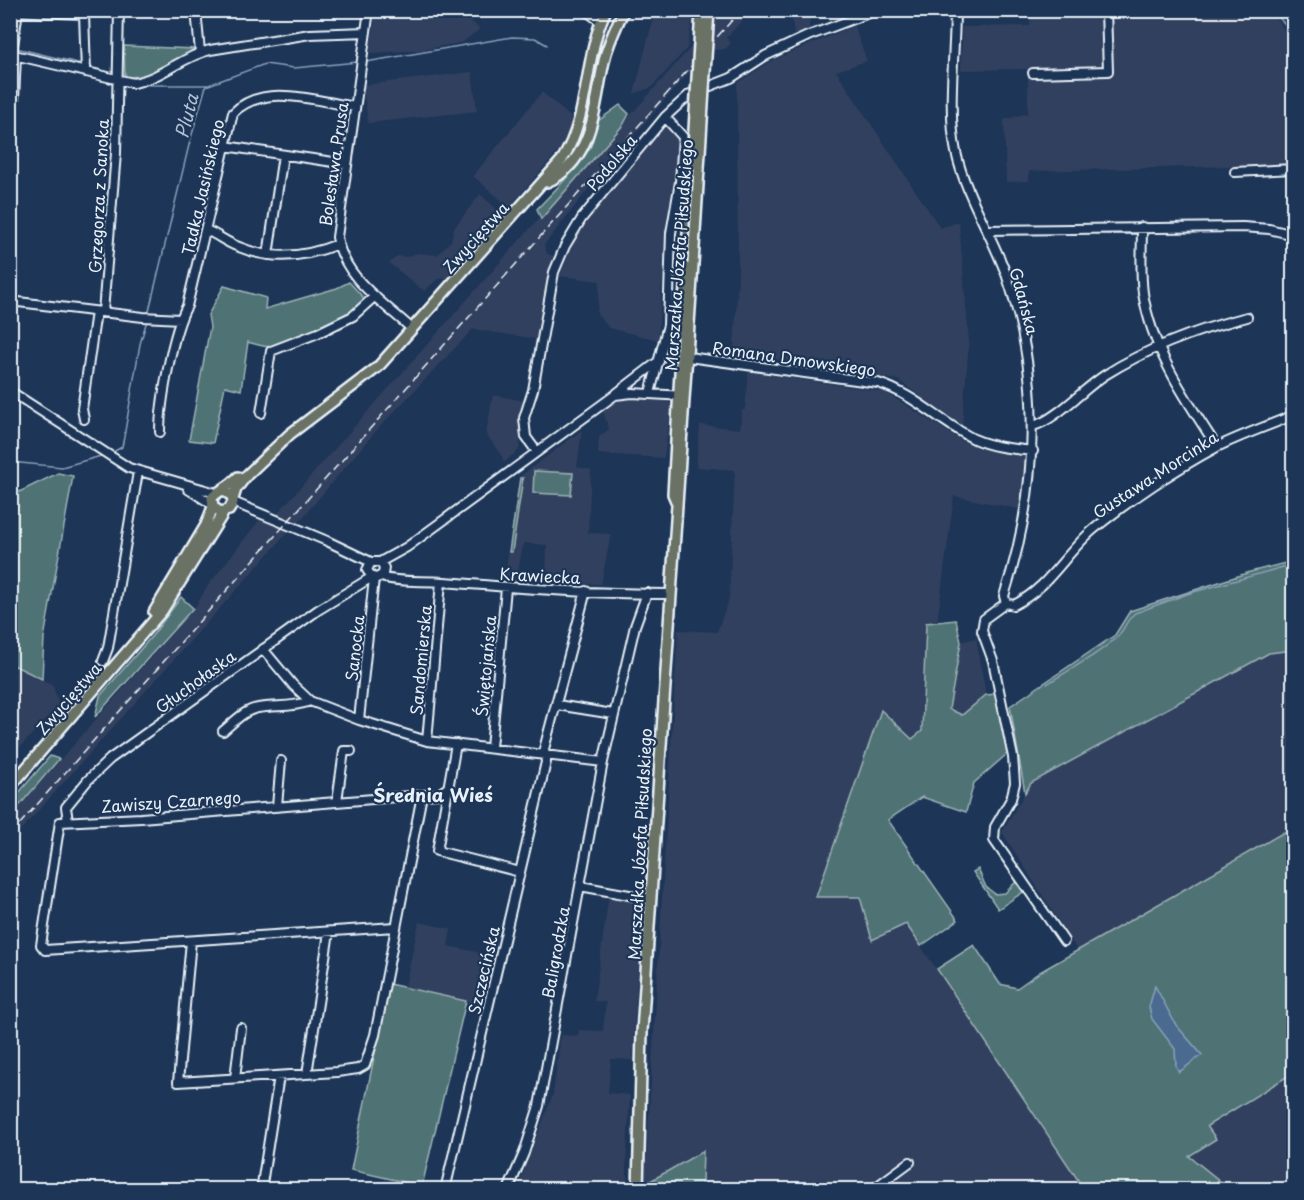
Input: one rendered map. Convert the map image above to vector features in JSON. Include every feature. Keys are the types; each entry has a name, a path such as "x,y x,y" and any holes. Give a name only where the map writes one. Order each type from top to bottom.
{"main road":[{"name":"Zwycięstwa","path":"147,628 206,525 212,505 220,492 260,454 360,382 412,329 543,184 571,146 579,126 600,21 606,10"},
{"name":"Marszałka Józefa Piłsudskiego","path":"689,264 701,10"},
{"name":"Marszałka Józefa Piłsudskiego","path":"638,1190 639,1098 676,501 679,494 683,356 709,10"},
{"path":"543,184 570,166 591,131 607,52 622,14"},
{"name":"Zwycięstwa","path":"10,787 147,628 166,604 224,512 231,508 236,489 247,475 290,434"},
{"path":"220,492 233,500"},
{"path":"212,505 224,512"}],"street":[{"name":"Grzegorza z Sanoka","path":"84,419 82,409 111,230 119,10"},
{"path":"196,10 200,52"},
{"name":"Bolesława Prusa","path":"369,10 338,223 338,244 355,278 412,329"},
{"path":"585,10 600,21"},
{"name":"Podolska","path":"537,452 526,437 524,418 533,390 549,296 560,256 582,218 665,117 690,94 731,78 777,50 829,26 878,10"},
{"name":"Gdańska","path":"955,10 955,144 965,180 988,230 1016,306 1025,358 1032,426 1033,451 1021,542 1004,596 1006,603"},
{"path":"1033,73 1108,71 1106,10"},
{"path":"10,192 15,11 84,14 86,72"},
{"path":"13,54 117,81 133,82 152,78 200,52 310,34 366,32"},
{"name":"Tadka Jasińskiego","path":"180,319 187,306 233,114 257,99 272,95 355,107"},
{"name":"Marszałka Józefa Piłsudskiego","path":"650,393 668,325 671,242 681,182 683,137 665,117"},
{"path":"225,146 347,164"},
{"path":"268,255 283,155"},
{"path":"1235,172 1293,169"},
{"path":"1142,227 1143,292 1158,346 1217,447"},
{"path":"988,230 1142,227 1262,228 1293,235"},
{"path":"206,230 238,247 268,255 302,255 338,244"},
{"path":"261,413 271,351 318,333 353,316 375,296"},
{"path":"10,301 143,317 180,319 160,432"},
{"path":"1032,426 1043,422 1102,377 1158,346 1199,330 1247,318"},
{"name":"Romana Dmowskiego","path":"683,356 878,383 903,393 973,438 992,444 1033,451"},
{"name":"Marszałka Józefa Piłsudskiego","path":"615,395 659,361"},
{"path":"10,391 138,472 220,492"},
{"path":"615,395 650,393 681,396"},
{"name":"Głuchołaska","path":"68,821 66,807 98,769 263,649 376,571 615,395"},
{"name":"Gustawa Morcinka","path":"1064,940 1001,852 993,834 1014,794 1015,783 1013,757 993,661 982,631 982,623 988,615 1006,603 1014,605 1030,595 1100,525 1217,447 1293,415"},
{"path":"103,661 108,648 138,472"},
{"path":"179,483 212,505"},
{"path":"233,500 342,549 376,571"},
{"name":"Krawiecka","path":"376,571 402,582 670,594"},
{"name":"Sanocka","path":"359,720 376,571"},
{"name":"Sandomierska","path":"427,741 441,582"},
{"name":"Świętojańska","path":"491,747 506,588"},
{"name":"Szczecińska","path":"445,1190 546,762 544,749 558,705 586,591"},
{"name":"Baligrodzka","path":"507,1190 525,1153 539,1106 613,714 635,626 647,592"},
{"path":"263,649 293,685 310,701 359,720 427,741 603,762"},
{"path":"222,731 247,712 257,708 302,705 310,701"},
{"path":"558,705 613,714"},
{"path":"456,744 446,789 437,850 520,872"},
{"path":"337,801 344,751 351,751"},
{"path":"277,806 281,760"},
{"name":"Zawiszy Czarnego","path":"68,821 439,794 446,789"},
{"path":"192,941 178,1082 306,1074 358,1069 365,1065 370,1058 422,795"},
{"path":"68,821 60,822 58,830 42,949 395,927"},
{"path":"580,886 651,899"},
{"path":"306,1074 329,932"},
{"path":"235,1078 241,1028"},
{"path":"262,1184 279,1076"},
{"path":"872,1190 910,1162"}],"shaded area":[{"path":"376,11 460,11 480,29 463,42 422,50 370,53"},
{"path":"655,11 694,11 687,48 652,87 634,94"},
{"path":"723,11 751,11 726,38 731,43 725,49 715,50 711,47 606,167 544,245 547,254 554,256 545,287 536,339 473,329 374,433 298,523 277,514"},
{"path":"791,11 810,11 809,29 794,35"},
{"path":"1031,11 1263,11 1274,16 1293,42 1293,159 1290,158 1284,165 1029,171 1029,181 1006,182 1004,120 1028,113 1028,69 961,70 962,27 1030,26"},
{"path":"854,26 867,61 836,71 940,228 959,222 969,341 962,426 898,380 745,354 734,348 738,277 737,83 773,60"},
{"path":"472,72 477,111 368,123 363,85"},
{"path":"542,92 575,121 561,148 509,207 473,176"},
{"path":"666,125 680,140 677,182 666,224 658,340 609,328 597,314 600,281 560,276 574,240 585,222"},
{"path":"480,194 503,215 447,278 438,279 424,291 389,263 398,256 406,257 417,253 437,255 451,241 454,228"},
{"path":"748,372 885,392 962,441 978,448 1026,457 1019,509 954,496 937,623 926,624 922,731 913,740 882,710 816,897 860,896 906,924 1084,1189 702,1189 703,1152 645,1184 678,630 717,632 729,599 735,470 696,467 700,425 740,429 742,410 745,410"},
{"path":"493,395 525,401 519,450 503,463 503,458 486,434"},
{"path":"628,398 667,401 671,405 664,458 598,454 599,437 609,429 603,411 615,402"},
{"path":"582,430 577,467 591,470 588,533 611,534 601,584 550,583 546,586 547,545 523,543 516,584 504,583 519,477"},
{"path":"261,518 290,530 11,841 11,816 195,607 207,587"},
{"path":"976,638 986,695 962,715 949,709 961,642"},
{"path":"1293,650 1293,827 1078,951 1002,832 1031,783 1269,653"},
{"path":"10,664 53,686 59,705 11,757"},
{"path":"610,887 643,893 632,1060 611,1059 608,1093 630,1095 626,1168 629,1189 517,1190 553,1094 561,1035 578,1036 579,1030 603,1031 606,1002 594,1001"},
{"path":"419,922 451,929 448,946 496,956 484,1005 405,987"},
{"path":"1155,986 1176,1025 1202,1055 1179,1072 1176,1066 1175,1049 1152,1019 1149,1007"},
{"path":"1293,1073 1293,1189 1229,1189 1189,1157 1216,1139 1207,1127"}],"green space":[{"path":"124,46 194,49 161,70 134,78 125,77"},
{"path":"620,105 629,114 623,125 541,219 537,209 578,166 591,146 598,121"},
{"path":"349,282 363,297 364,305 344,318 282,345 268,347 248,342 241,390 225,386 213,443 189,440 210,327 208,315 224,286 266,298 265,309 337,288"},
{"path":"534,471 573,473 571,495 533,493"},
{"path":"58,473 73,476 44,638 42,679 11,664 11,618 13,618 17,593 11,592 11,496"},
{"path":"520,478 523,478 512,552 509,552"},
{"path":"1293,561 1293,650 1269,653 1031,783 1025,793 1010,706 1115,635 1130,611 1250,572"},
{"path":"181,597 193,608 95,717 100,696 152,636"},
{"path":"956,620 961,642 949,709 962,715 986,695 996,694 1007,754 974,783 966,812 922,797 888,820 958,920 921,946 906,924 872,940 860,897 816,897 881,710 912,739 922,731 926,623"},
{"path":"50,756 59,759 14,812 11,809 11,802"},
{"path":"1293,827 1293,1073 1207,1126 1216,1139 1189,1156 1230,1189 1084,1189 937,969 974,945 1000,984 1017,988 1040,972"},
{"path":"978,869 986,887 995,894 1005,893 1016,882 1023,892 998,909 973,872"},
{"path":"389,984 466,1001 422,1186 351,1170"},
{"path":"703,1151 702,1183 697,1189 645,1189 645,1184"}],"waterway":[{"name":"Pluta","path":"832,13 836,10"},
{"name":"Pluta","path":"1272,10 1294,34"},
{"name":"Pluta","path":"366,62 512,37 535,38 547,45"},
{"path":"16,48 82,64"},
{"name":"Pluta","path":"148,315 189,145 206,86 265,64 294,68 358,62"},
{"path":"90,67 109,72"},
{"path":"127,77 143,76"},
{"path":"149,85 208,85"},
{"name":"Pluta","path":"113,452 122,447 140,344 147,320"},
{"name":"Pluta","path":"10,462 62,467 101,456"},
{"path":"1047,684 1110,643 1135,613 1190,593 1294,564"}],"railway":[{"path":"10,835 741,10"},
{"path":"1286,10 1294,21"}],"district":[{"name":"Średnia Wieś","path":"433,794"}]}
